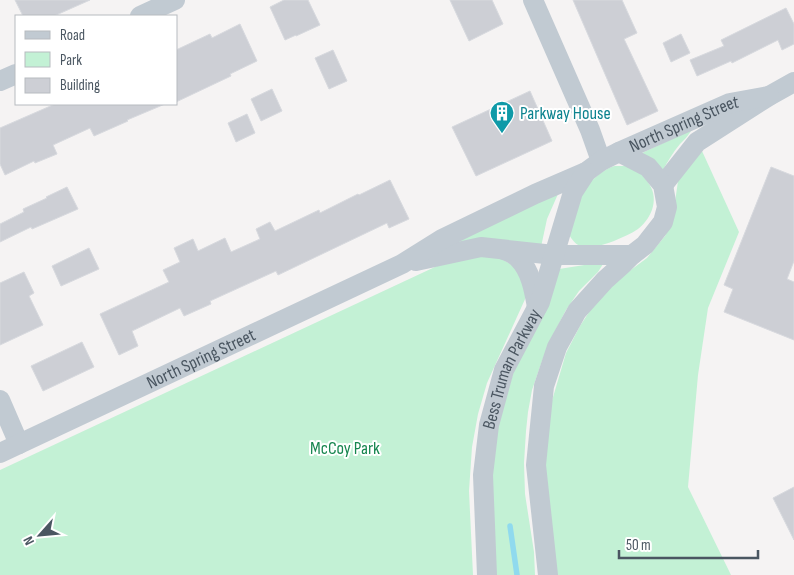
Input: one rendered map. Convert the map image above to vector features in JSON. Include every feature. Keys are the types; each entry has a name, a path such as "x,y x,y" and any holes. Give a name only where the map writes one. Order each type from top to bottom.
{"street":[{"path":"142,15 175,0"},
{"path":"533,0 586,121 594,166"},
{"path":"0,82 15,74"},
{"name":"North Spring Street","path":"663,186 697,142 794,82"},
{"name":"North Spring Street","path":"0,453 402,264 442,239 594,166 619,152 730,103 769,96"},
{"path":"619,152 648,166 663,186 667,207 663,222 645,245 632,255"},
{"name":"Bess Truman Parkway","path":"487,575 483,475 488,425 504,370 537,307 573,192 594,166"},
{"name":"North Spring Street","path":"402,264 481,247 554,255 632,255"},
{"path":"504,250 518,258 526,268 532,280 537,307"},
{"name":"Bess Truman Parkway","path":"548,575 536,466 544,386 557,347 578,311 605,280 632,255"},
{"path":"0,400 19,444"}],"green space":[{"path":"691,131 675,150 663,170 642,153"},
{"path":"702,151 739,232 708,308 698,375 688,487 731,575 556,575 544,466 551,404 566,353 595,303 612,284 647,258 665,236 673,217 678,181"},
{"path":"610,167 634,168 647,181 651,187 654,200 651,213 638,229 614,241 597,246 580,246 569,235 579,197 594,178"},
{"path":"558,194 547,219 541,247 457,243 457,237"},
{"name":"McCoy Park","path":"481,256 498,257 519,269 526,297 487,383 478,414 472,447 469,491 473,575 0,575 0,470 437,266"},
{"path":"597,263 603,264 598,272 579,291 566,310 551,339 532,390 528,412 524,463 525,494 534,552 535,575 493,575 490,491 494,438 515,367 559,269"}],"building":[{"path":"15,0 90,0 56,15 22,15"},
{"path":"284,0 308,0 320,25 285,40 270,7"},
{"path":"450,0 492,0 503,24 469,41"},
{"path":"573,0 622,0 637,33 624,39 658,111 627,125"},
{"path":"786,8 794,24 794,44 782,50 778,40 732,63 731,61 697,76 690,60 724,46 721,40"},
{"path":"240,24 257,61 230,74 231,76 178,101 178,49 210,34 212,38"},
{"path":"681,34 690,53 671,62 663,43"},
{"path":"333,50 347,81 329,89 315,58"},
{"path":"272,89 282,111 261,121 251,99"},
{"name":"Parkway House","path":"530,91 552,141 476,176 452,127"},
{"path":"53,105 163,105 94,136 90,128 53,145 57,154 35,163 34,161 5,175 0,164 0,128"},
{"path":"247,114 255,133 236,142 228,123"},
{"path":"771,167 794,176 794,261 787,279 794,282 794,340 724,312 733,289 724,285"},
{"path":"390,180 409,219 389,228 387,223 278,275 276,271 210,301 211,304 184,316 180,308 132,331 138,346 119,355 100,314 169,282 163,270 180,262 174,248 193,239 198,251 225,238 231,252 260,239 256,229 270,222 275,231 319,210 320,213"},
{"path":"67,187 78,209 32,229 31,227 0,242 0,224 24,212 23,209"},
{"path":"89,248 99,269 61,286 52,266"},
{"path":"24,272 34,293 29,296 43,325 0,345 0,283"},
{"path":"82,342 94,367 43,391 31,366"},
{"path":"794,487 794,540 773,498"}],"waterway":[{"path":"510,526 517,575"}],"place":[{"name":"Parkway House","path":"502,134"}]}
